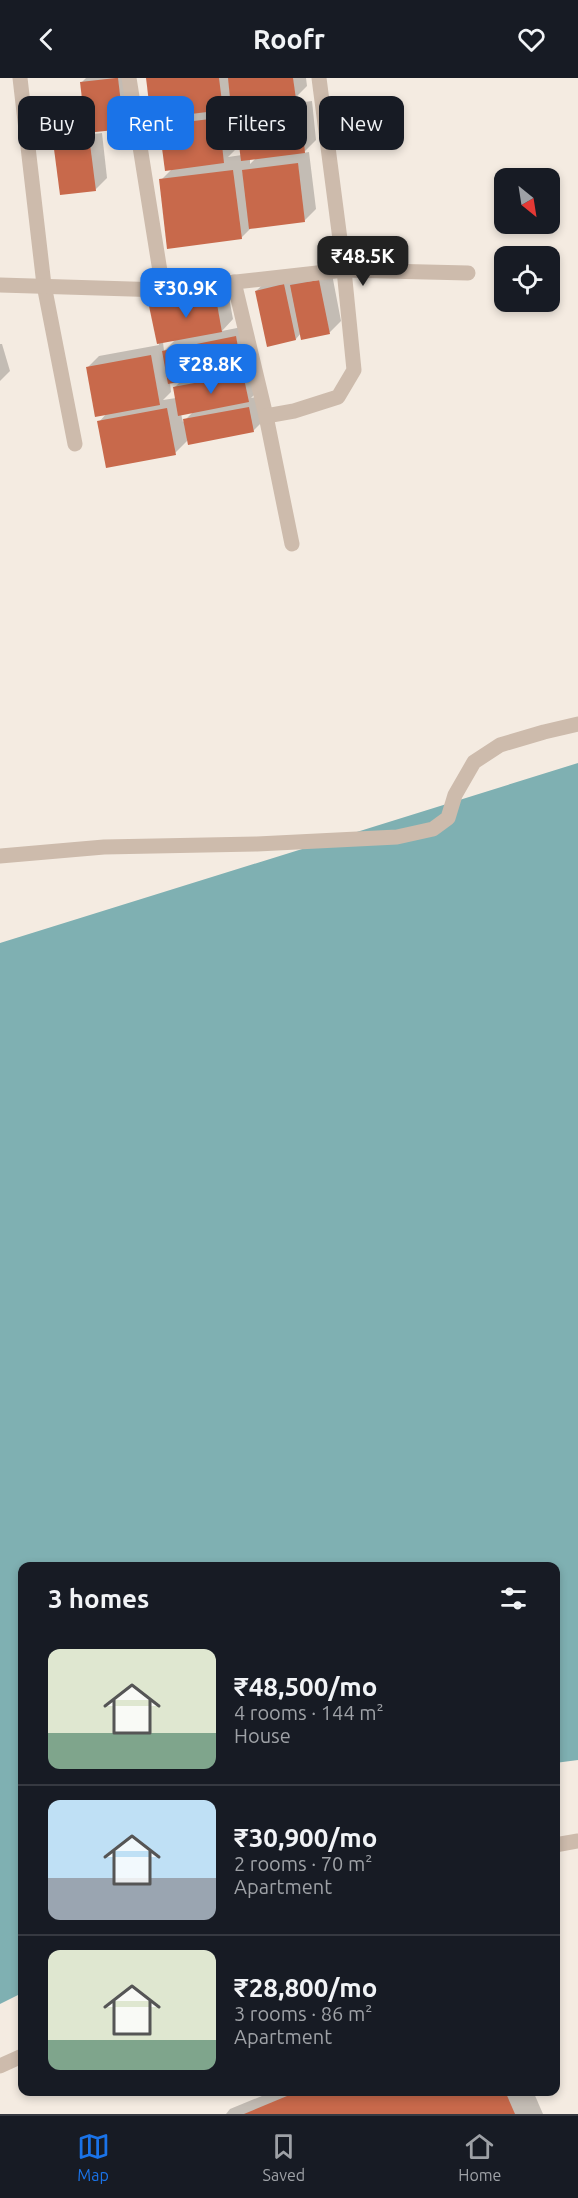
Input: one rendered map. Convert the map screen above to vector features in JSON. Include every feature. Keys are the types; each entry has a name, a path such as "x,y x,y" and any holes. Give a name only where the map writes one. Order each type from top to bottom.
{"street":[{"path":"20,78 44,285 75,444"},
{"path":"129,78 163,290"},
{"path":"266,416 294,411 338,397 354,370 344,270 319,78"},
{"path":"0,285 163,290 344,270 468,273"},
{"path":"234,282 266,416 292,544"},
{"path":"0,856 104,847 257,844 397,837 432,829 448,818 455,795 474,762 500,745 578,724"},
{"path":"560,1844 578,1841"},
{"path":"0,2066 18,2058"}],"water":[{"path":"578,763 578,1760 560,1762 560,1562 18,1562 18,1995 0,2004 0,943"}],"building":[{"path":"118,78 120,96 107,96 107,131 95,132 95,96 82,96 80,82"},
{"path":"146,78 219,78 221,96 206,96 206,112 194,114 194,96 148,96"},
{"path":"228,78 293,78 296,96 230,96"},
{"path":"206,120 206,150 223,150 224,163 165,171 162,150 194,150 194,121"},
{"path":"54,150 91,150 96,191 60,195"},
{"path":"240,150 305,150 305,153 241,161"},
{"path":"298,163 305,222 249,229 242,170"},
{"path":"233,170 242,239 167,249 159,179"},
{"path":"319,280 330,334 301,340 290,285"},
{"path":"284,284 296,340 267,347 255,291"},
{"path":"215,293 222,332 157,344 149,306"},
{"path":"236,336 242,370 168,384 162,351"},
{"path":"151,355 160,405 95,417 86,367"},
{"path":"243,374 249,402 178,416 173,387"},
{"path":"249,407 254,432 188,445 183,419"},
{"path":"167,408 176,455 106,468 97,421"},
{"path":"287,2096 507,2096 515,2114 244,2114"}]}
